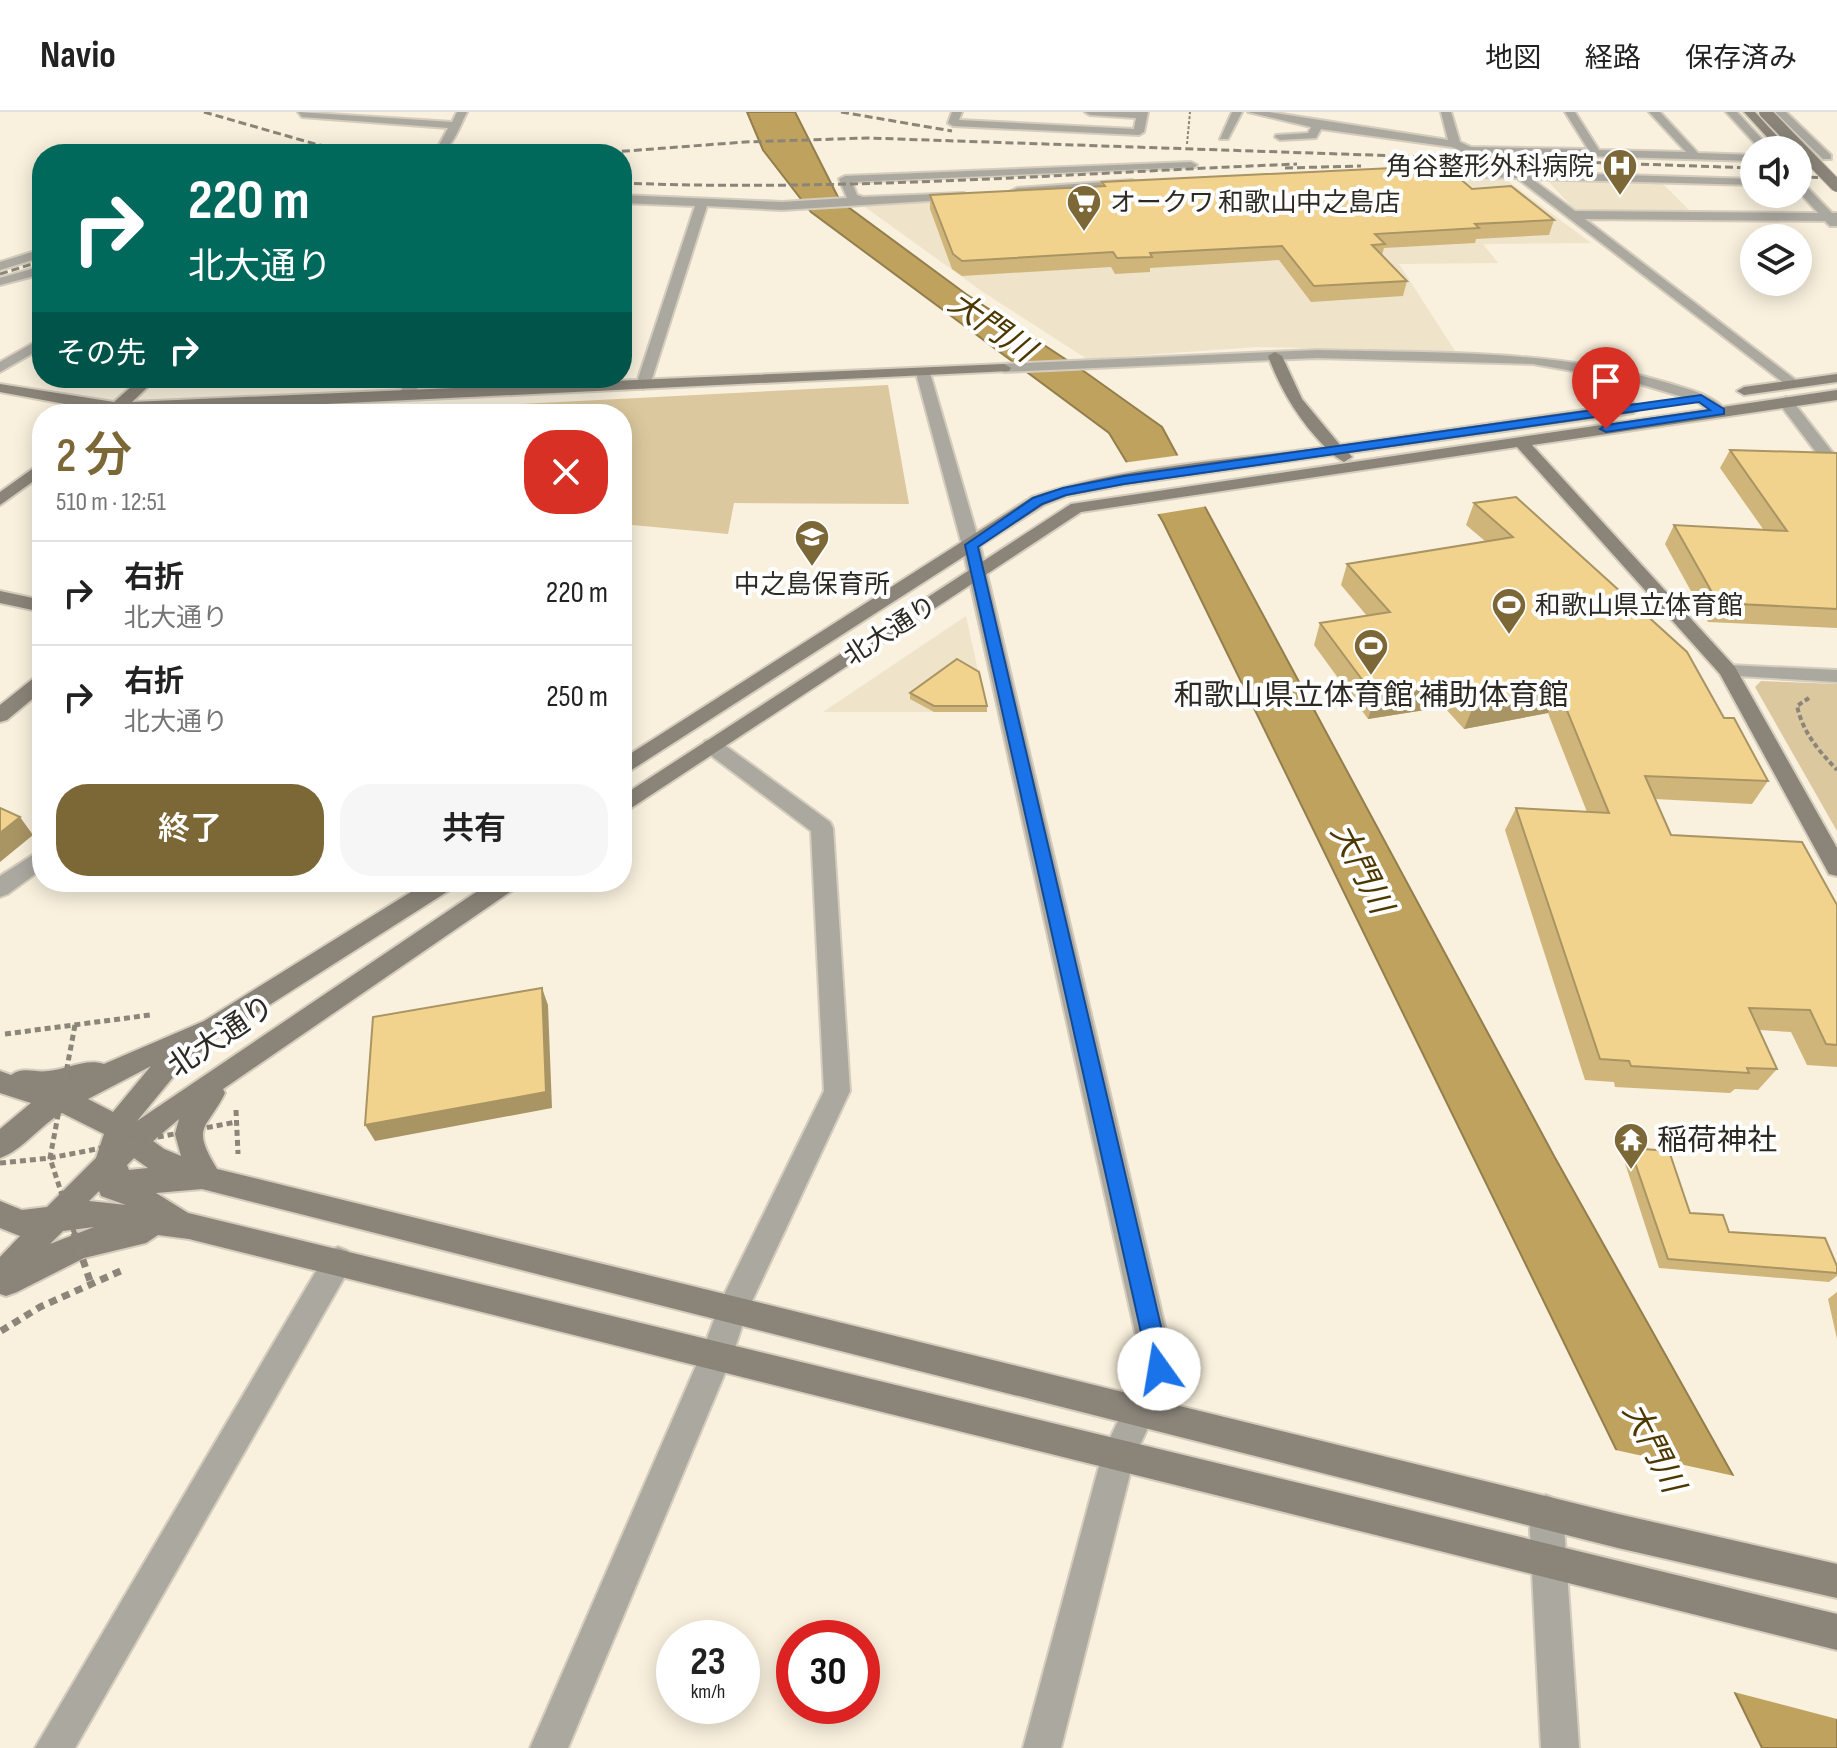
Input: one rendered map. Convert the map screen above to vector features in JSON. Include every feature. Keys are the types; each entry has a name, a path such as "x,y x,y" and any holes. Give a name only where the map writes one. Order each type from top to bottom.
{"street":[{"path":"445,144 463,112"},
{"path":"957,112 953,123 1139,132 1143,113 1090,112"},
{"path":"1222,135 1237,112"},
{"path":"1253,112 1460,146 1740,157"},
{"path":"1280,137 1312,136 1331,112"},
{"path":"1446,112 1460,146 1517,173 1794,384"},
{"path":"1570,112 1595,152"},
{"path":"1654,112 1694,155"},
{"path":"1731,112 1754,136"},
{"path":"1749,112 1772,136"},
{"path":"1765,112 1834,189"},
{"path":"1780,112 1832,157"},
{"path":"302,114 455,125"},
{"path":"1812,159 1832,157"},
{"path":"860,202 852,197 845,179 1191,165"},
{"path":"1812,171 1834,189"},
{"path":"1405,172 1740,181"},
{"path":"1007,192 1150,182"},
{"path":"1812,186 1834,189"},
{"path":"632,200 782,206 975,194"},
{"path":"1812,198 1834,220"},
{"path":"643,385 701,205"},
{"path":"1573,215 1834,220"},
{"path":"0,266 32,256"},
{"path":"0,282 32,273"},
{"path":"0,368 32,348"},
{"path":"632,385 1317,354 1533,360 1632,377 1701,398 1720,412"},
{"path":"1275,356 1284,383 1309,424 1354,467"},
{"path":"923,373 971,545 1159,1369 1118,1455 1042,1748"},
{"name":"北大通り","path":"632,763 1038,501 1063,492 1124,480 1837,378"},
{"path":"0,388 83,404"},
{"path":"121,404 139,388"},
{"path":"400,404 410,388"},
{"path":"224,404 564,388"},
{"name":"北大通り","path":"632,799 1077,508 1837,395"},
{"path":"1786,402 1837,469"},
{"path":"1521,442 1728,671 1837,868"},
{"path":"0,500 32,475"},
{"path":"0,597 32,604"},
{"path":"1728,671 1837,676"},
{"path":"0,715 32,689"},
{"path":"549,1748 717,1354 732,1311 837,1091 822,828 712,746"},
{"path":"0,888 32,864"},
{"name":"北大通り","path":"0,1146 36,1114 128,1064 213,1028 429,892"},
{"name":"北大通り","path":"127,1135 159,1118 243,1058 493,892"},
{"path":"5,1220 61,1207 116,1174 127,1135 124,1117 165,1068 213,1028"},
{"path":"208,1179 188,1147 192,1115 243,1058"},
{"path":"0,1079 46,1083 128,1064"},
{"path":"0,1079 81,1108 127,1135 154,1158 208,1179 1618,1531 1837,1581"},
{"path":"116,1174 134,1181 208,1179"},
{"path":"116,1174 125,1190 189,1226"},
{"path":"61,1207 91,1214 189,1226 338,1261 1837,1632"},
{"path":"0,1278 61,1207"},
{"path":"0,1286 67,1249 119,1232 189,1226"},
{"path":"54,1748 338,1261"},
{"path":"1546,1512 1560,1748"}],"path":[{"path":"1822,699 1808,698 1797,706 1799,717 1814,746 1837,770"},
{"path":"5,1034 150,1015"},
{"path":"1,1331 40,1307 91,1284 50,1158 75,1025"},
{"path":"0,1163 50,1158 236,1122 236,1154 247,1157"}],"shaded area":[{"path":"1398,176 1488,177 1508,181 1591,243 1483,244 1498,263 1399,264 1455,351 1257,347 1087,359 983,292 865,207 1094,190"},
{"name":"角谷整形外科病院","path":"1546,179 1661,182 1694,215 1577,212"},
{"path":"888,385 909,504 734,503 728,534 632,525 632,404 520,404"},
{"path":"966,616 987,712 823,712"},
{"path":"1761,681 1837,684 1837,831 1755,687"}],"water":[{"name":"大門川","path":"747,112 795,112 840,201 966,294 1162,427 1554,1156 1837,1661 1837,1748 1762,1748 1163,522 1109,433 811,212 763,150"}],"pier":[{"path":"1181,455 1208,506 1153,515 1122,463"},
{"path":"1611,1449 1739,1477 1837,1653 1837,1719 1730,1691"}],"building":[{"path":"1413,167 1418,171 1449,169 1472,189 1511,186 1554,220 1375,234 1385,244 1372,245 1407,281 1314,286 1282,246 1150,253 1152,257 1117,258 1113,252 962,261 953,254 930,195 1105,186 1102,182"},
{"path":"1730,450 1837,453 1837,609 1718,603 1674,525 1787,531"},
{"path":"1516,497 1687,652 1724,718 1734,718 1768,781 1645,776 1671,835 1802,842 1837,905 1837,1045 1826,1044 1810,1010 1749,1008 1777,1069 1747,1068 1749,1073 1631,1066 1629,1061 1600,1059 1516,808 1609,813 1559,691 1473,707 1453,685 1375,697 1320,623 1390,612 1347,564 1513,537 1474,503"},
{"path":"957,659 979,672 987,706 934,706 910,693"},
{"path":"0,808 20,817 0,833"},
{"path":"542,988 546,1092 365,1125 373,1017"},
{"path":"1630,1148 1669,1151 1690,1213 1723,1215 1729,1232 1825,1238 1837,1273 1668,1259"}],"railway":[{"path":"204,112 315,144"},
{"path":"841,112 952,131"},
{"path":"632,151 745,142 868,138 1740,168"},
{"path":"632,183 876,183 1297,164"},
{"path":"1285,168 1361,166"},
{"path":"1812,177 1837,178"},
{"path":"0,274 32,264"}],"place":[{"name":"角谷整形外科病院","path":"1620,197"},
{"name":"オークワ 和歌山中之島店","path":"1084,233"},
{"name":"中之島保育所","path":"812,568"},
{"name":"和歌山県立体育館","path":"1509,636"},
{"name":"和歌山県立体育館 補助体育館","path":"1371,677"},
{"name":"稲荷神社","path":"1631,1171"}],"route":[{"path":"1159,1369 971,545 1038,501 1063,492 1124,480 1701,398 1720,412 1606,429"}]}
